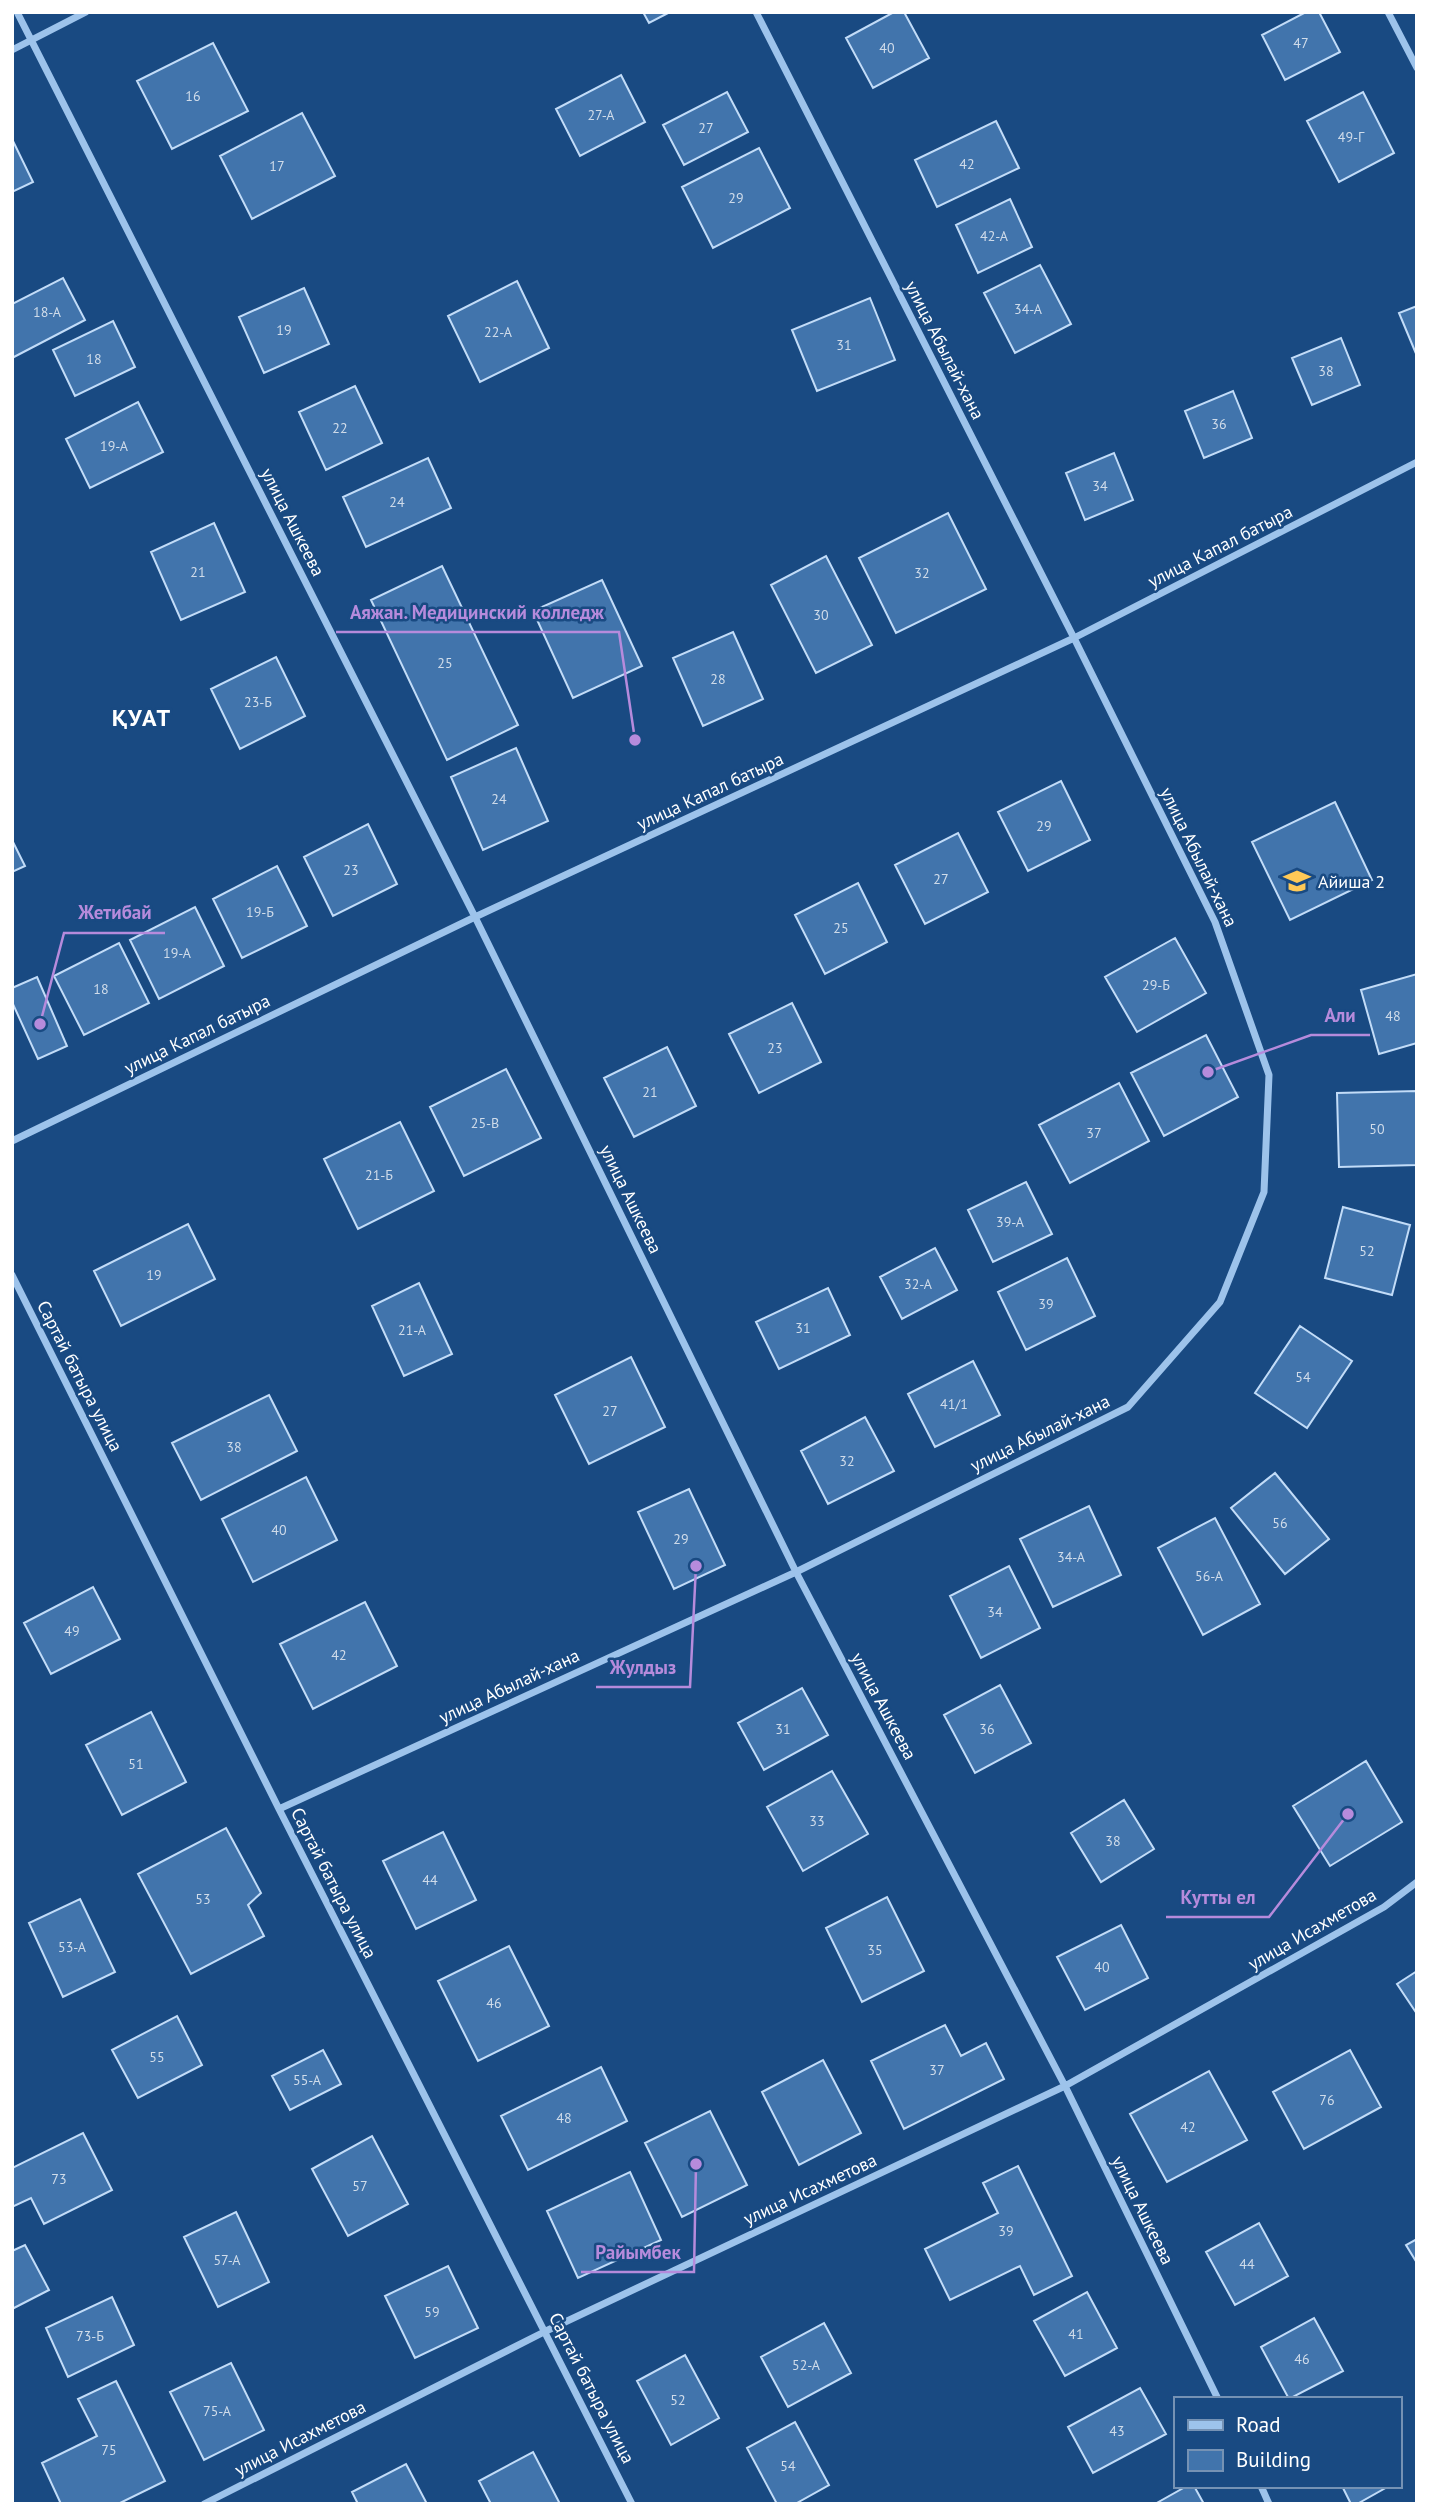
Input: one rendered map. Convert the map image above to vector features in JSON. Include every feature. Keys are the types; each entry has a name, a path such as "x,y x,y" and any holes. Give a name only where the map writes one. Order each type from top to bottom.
{"street":[{"name":"улица Ашкеева","path":"17,12 475,917 796,1572 1065,2086 1217,2397"},
{"path":"12,50 86,12"},
{"name":"улица Абылай-хана","path":"279,1809 796,1572 1128,1407 1220,1302 1264,1192 1269,1076 1215,922 756,12"},
{"path":"1388,12 1417,68"},
{"name":"улица Капал батыра","path":"12,1141 475,917 1074,638 1417,462"},
{"name":"Сартай батыра улица","path":"12,1275 279,1809 632,2504"},
{"name":"улица Исахметова","path":"204,2504 546,2331 1065,2086 1384,1907 1417,1882"},
{"path":"1262,2488 1269,2504"}],"building":[{"path":"643,12 670,12 649,23"},
{"path":"894,12 904,12 929,58 873,88 846,38"},
{"path":"1306,12 1319,12 1340,52 1285,80 1262,35"},
{"path":"213,43 248,111 172,149 137,81"},
{"path":"621,75 645,122 580,156 556,109"},
{"path":"727,92 748,132 684,165 663,125"},
{"path":"1363,92 1394,153 1339,182 1307,121"},
{"path":"302,113 335,176 252,219 220,156"},
{"path":"996,121 1019,168 937,207 915,160"},
{"path":"12,139 33,182 12,192"},
{"path":"759,148 790,208 713,248 682,187"},
{"path":"1010,199 1032,247 978,273 956,225"},
{"path":"1040,265 1071,324 1015,353 984,293"},
{"path":"63,278 85,320 12,358 12,304"},
{"path":"517,281 549,348 480,382 448,316"},
{"path":"304,288 329,344 264,373 239,317"},
{"path":"870,298 895,360 817,391 792,330"},
{"path":"1417,306 1417,356 1399,313"},
{"path":"113,321 135,367 75,396 53,350"},
{"path":"1341,338 1360,385 1312,405 1292,358"},
{"path":"355,386 382,443 326,470 299,412"},
{"path":"1233,391 1252,438 1204,458 1185,411"},
{"path":"138,402 163,452 90,488 66,439"},
{"path":"1114,453 1133,500 1085,520 1066,473"},
{"path":"428,458 451,508 366,547 343,497"},
{"path":"948,513 986,589 896,633 859,558"},
{"path":"214,523 245,592 181,620 151,552"},
{"path":"826,556 872,645 816,673 771,585"},
{"path":"442,566 518,725 447,760 371,600"},
{"path":"602,580 642,666 573,698 533,611"},
{"path":"733,632 763,699 703,726 673,658"},
{"path":"276,657 305,716 240,749 211,689"},
{"path":"516,748 548,821 483,850 451,777"},
{"path":"1061,781 1090,840 1028,871 998,812"},
{"path":"1335,802 1372,880 1290,920 1252,842"},
{"path":"368,824 397,884 333,916 304,857"},
{"path":"958,833 988,892 925,924 895,865"},
{"path":"12,840 25,866 12,872"},
{"path":"277,866 307,926 242,958 213,899"},
{"path":"858,883 887,942 825,974 795,915"},
{"path":"195,907 224,966 159,999 130,940"},
{"path":"1175,938 1206,993 1137,1032 1105,977"},
{"path":"119,943 149,1003 84,1035 54,976"},
{"path":"1417,974 1417,1043 1379,1054 1361,990"},
{"path":"37,977 67,1046 38,1059 12,1002 12,988"},
{"path":"792,1003 821,1062 759,1093 729,1034"},
{"path":"1206,1035 1238,1097 1164,1136 1131,1073"},
{"path":"667,1047 696,1106 634,1137 604,1078"},
{"path":"506,1069 541,1138 464,1176 430,1107"},
{"path":"1119,1083 1149,1141 1070,1183 1039,1125"},
{"path":"1417,1091 1417,1165 1339,1167 1337,1093"},
{"path":"400,1122 434,1191 358,1229 324,1159"},
{"path":"1026,1182 1052,1234 993,1262 968,1210"},
{"path":"1343,1207 1410,1225 1392,1295 1325,1278"},
{"path":"188,1224 215,1279 121,1326 94,1271"},
{"path":"935,1248 957,1290 902,1319 880,1277"},
{"path":"1067,1258 1095,1316 1026,1350 998,1292"},
{"path":"419,1283 452,1354 404,1376 372,1306"},
{"path":"828,1288 850,1335 779,1369 756,1322"},
{"path":"1300,1326 1352,1361 1307,1428 1255,1393"},
{"path":"631,1357 665,1427 589,1464 555,1395"},
{"path":"973,1361 1000,1415 935,1447 908,1394"},
{"path":"269,1395 297,1451 201,1500 172,1443"},
{"path":"865,1417 894,1471 828,1504 801,1451"},
{"path":"1275,1473 1329,1539 1285,1574 1231,1508"},
{"path":"306,1477 337,1540 253,1582 222,1519"},
{"path":"689,1489 725,1565 674,1589 638,1512"},
{"path":"1089,1506 1121,1575 1053,1607 1020,1539"},
{"path":"1215,1518 1260,1604 1203,1635 1158,1548"},
{"path":"1009,1566 1040,1628 981,1658 950,1596"},
{"path":"93,1587 120,1639 51,1674 24,1623"},
{"path":"365,1602 397,1666 313,1709 280,1644"},
{"path":"1000,1685 1031,1743 975,1773 944,1715"},
{"path":"802,1688 828,1735 764,1770 738,1723"},
{"path":"151,1712 186,1782 122,1815 86,1745"},
{"path":"1366,1761 1402,1822 1330,1866 1293,1806"},
{"path":"832,1771 868,1834 803,1871 767,1807"},
{"path":"1124,1800 1154,1849 1101,1882 1071,1833"},
{"path":"226,1828 261,1893 248,1905 264,1936 191,1974 138,1874"},
{"path":"443,1832 476,1900 416,1929 383,1861"},
{"path":"887,1897 924,1971 862,2002 826,1928"},
{"path":"80,1899 115,1972 63,1997 29,1923"},
{"path":"1121,1925 1148,1978 1085,2010 1057,1957"},
{"path":"509,1946 549,2026 478,2061 438,1981"},
{"path":"1417,1971 1417,2014 1397,1984"},
{"path":"177,2016 202,2065 138,2098 112,2050"},
{"path":"945,2025 961,2056 986,2043 1004,2079 904,2129 871,2061"},
{"path":"323,2050 341,2084 290,2110 272,2076"},
{"path":"1350,2050 1381,2107 1304,2149 1273,2092"},
{"path":"823,2060 861,2133 799,2165 762,2092"},
{"path":"601,2067 627,2121 528,2170 501,2116"},
{"path":"1209,2071 1247,2140 1167,2182 1130,2114"},
{"path":"710,2111 747,2185 682,2217 645,2143"},
{"path":"83,2133 112,2190 44,2224 31,2198 12,2207 12,2168"},
{"path":"372,2136 408,2204 348,2236 312,2169"},
{"path":"1018,2166 1072,2276 1034,2295 1020,2266 950,2300 925,2249 998,2213 983,2183"},
{"path":"630,2172 661,2240 578,2278 547,2211"},
{"path":"236,2212 269,2282 218,2307 184,2237"},
{"path":"1259,2223 1288,2276 1235,2305 1206,2252"},
{"path":"1417,2239 1417,2263 1406,2245"},
{"path":"25,2245 49,2290 12,2309 12,2251"},
{"path":"448,2266 478,2328 415,2358 385,2296"},
{"path":"1087,2292 1117,2348 1065,2376 1034,2321"},
{"path":"112,2297 134,2345 68,2377 46,2328"},
{"path":"1314,2318 1343,2371 1293,2397 1288,2397 1261,2347"},
{"path":"824,2323 851,2373 788,2407 761,2357"},
{"path":"685,2355 719,2418 671,2445 637,2381"},
{"path":"231,2363 264,2430 204,2460 170,2392"},
{"path":"116,2381 165,2481 118,2504 61,2504 42,2463 97,2436 78,2399"},
{"path":"1140,2388 1166,2434 1093,2473 1068,2427"},
{"path":"795,2422 829,2485 795,2504 777,2504 747,2448"},
{"path":"533,2452 560,2504 491,2504 479,2481"},
{"path":"406,2464 427,2504 358,2504 352,2492"},
{"path":"1183,2488 1195,2488 1204,2504 1155,2504"},
{"path":"1343,2488 1385,2488 1357,2504 1351,2504"}],"place":[{"name":"Аяжан. Медицинский колледж","path":"635,740"},
{"name":"Айиша 2","path":"1297,881"},
{"name":"Жетибай","path":"40,1024"},
{"name":"Али","path":"1208,1072"},
{"name":"Жулдыз","path":"696,1566"},
{"name":"Кутты ел","path":"1348,1814"},
{"name":"Райымбек","path":"696,2164"}],"district":[{"name":"ҚУАТ","path":"142,717"}]}
